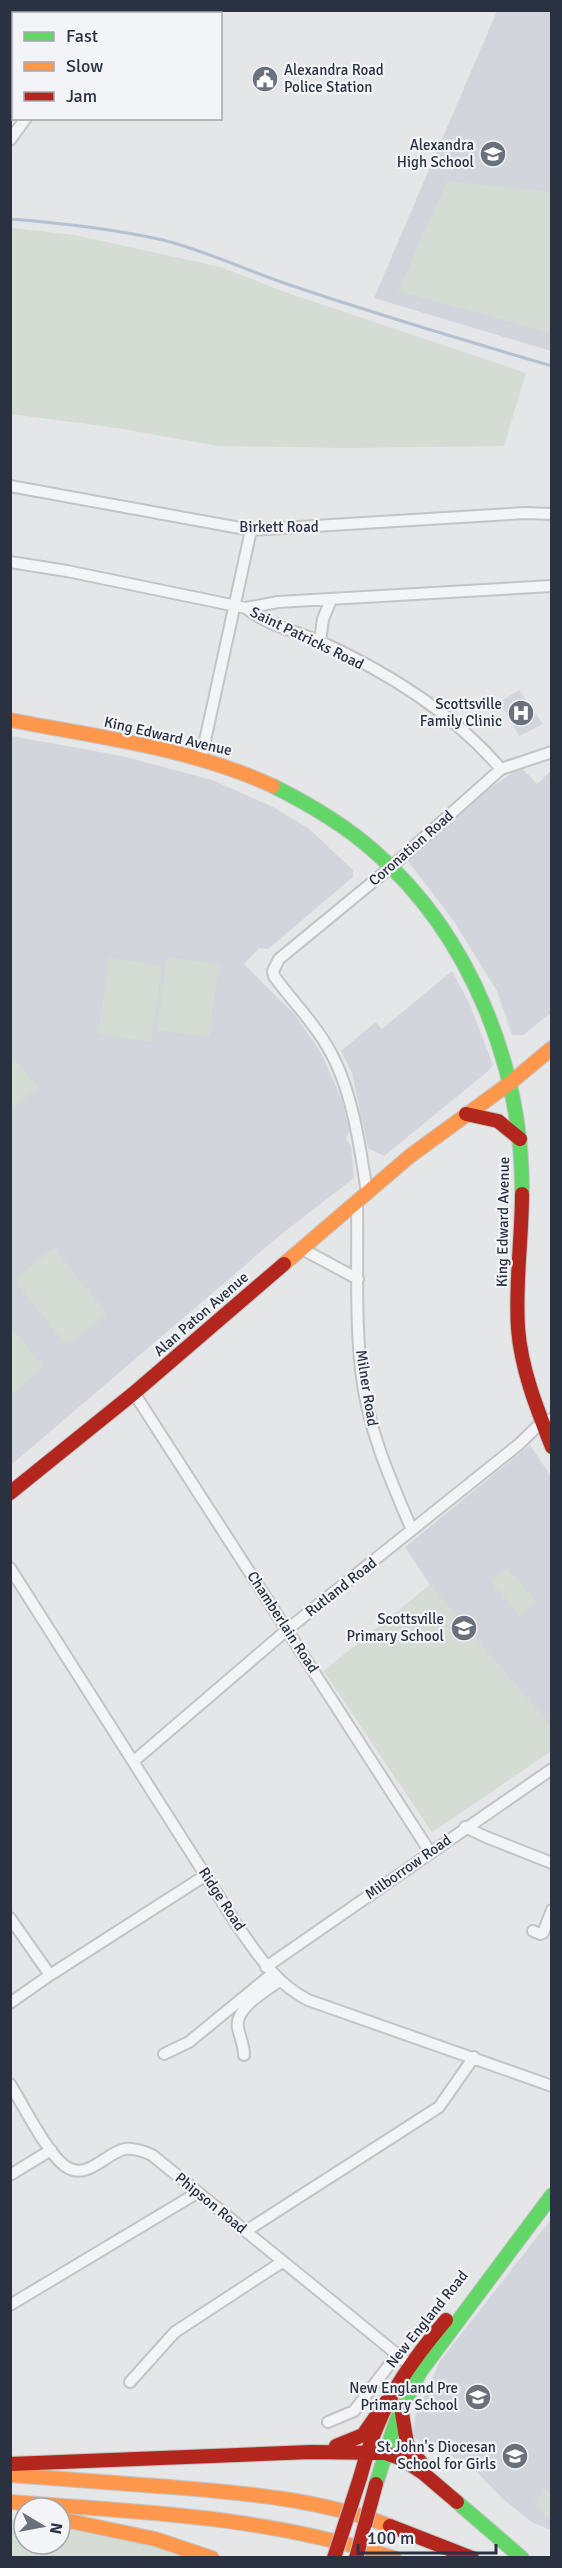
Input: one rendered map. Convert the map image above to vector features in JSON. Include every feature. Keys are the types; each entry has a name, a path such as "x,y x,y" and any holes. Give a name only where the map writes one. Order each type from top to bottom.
{"main road":[{"name":"King Edward Avenue","path":"10,720 201,759 251,775 286,792 359,840 391,867 447,939 489,1015 509,1078 520,1139 522,1206 518,1329 527,1377 547,1420 552,1447"},
{"name":"Alan Paton Avenue","path":"10,1493 134,1394 410,1156 466,1114 552,1040"},
{"name":"Alan Paton Avenue","path":"410,1156 423,1138 436,1126 552,1048"},
{"path":"466,1114 498,1121 520,1139"},
{"name":"New England Road","path":"334,2558 360,2478 366,2451 386,2402 470,2304 552,2195"},
{"name":"New England Road","path":"356,2558 376,2484 414,2368 456,2308 534,2218"},
{"path":"456,2308 464,2302 470,2304"},
{"path":"311,2452 359,2438 366,2432 386,2402"},
{"path":"401,2407 407,2444 417,2459 446,2491"},
{"path":"10,2464 311,2452 386,2453 410,2464 446,2491 522,2558"},
{"path":"10,2475 228,2493 320,2505 358,2514 472,2558"},
{"path":"10,2502 268,2524 339,2541 394,2558"},
{"path":"72,2522 155,2539 212,2558"}],"street":[{"path":"10,140 25,120"},
{"name":"Birkett Road","path":"10,486 251,530 525,513 552,514"},
{"path":"201,759 240,608 251,530"},
{"name":"Saint Patricks Road","path":"10,562 67,571 240,608 266,621 320,641 425,702 463,730 501,769"},
{"path":"240,608 278,602 552,586"},
{"path":"320,641 323,619 331,600"},
{"name":"Coronation Road","path":"279,959 391,867 501,769 552,752"},
{"name":"Milner Road","path":"279,959 273,970 274,976 311,1021 339,1068 360,1148 362,1197 358,1279 361,1370 367,1404 388,1475 412,1530"},
{"path":"302,1249 358,1279"},
{"name":"Chamberlain Road","path":"134,1394 430,1852"},
{"name":"Rutland Road","path":"134,1761 288,1629 547,1420"},
{"name":"Ridge Road","path":"10,1568 272,1974 291,1991 308,2000 552,2086"},
{"name":"Milborrow Road","path":"272,1974 430,1852 552,1769"},
{"path":"465,1827 552,1863"},
{"path":"10,2003 206,1875"},
{"path":"533,1931 543,1933 552,1910"},
{"path":"10,1918 50,1975"},
{"path":"164,2054 189,2042 272,1974"},
{"path":"244,2055 244,2043 237,2027 241,2011 272,1974"},
{"path":"246,2231 439,2107 474,2057"},
{"name":"Phipson Road","path":"10,2084 51,2150 67,2168 79,2171 88,2169 123,2150 141,2150 152,2155 396,2356 414,2368"},
{"path":"10,2175 51,2150"},
{"path":"10,2306 197,2193"},
{"path":"129,2382 176,2332 282,2262"},
{"path":"328,2422 354,2411 396,2356"}],"shaded area":[{"name":"Alexandra High School","path":"497,11 551,11 551,351 374,298"},
{"path":"447,181 551,192 551,333 398,291"},
{"path":"11,228 74,235 221,267 282,291 526,373 504,446 345,448 218,446 117,428 11,414"},
{"name":"Scottsville Family Clinic","path":"519,690 543,724 519,736 500,702"},
{"path":"11,736 122,756 212,780 273,807 308,828 353,870 353,877 268,949 259,948 244,964 295,1015 321,1053 341,1098 350,1131 346,1138 351,1147 354,1178 284,1232 11,1465"},
{"path":"521,767 537,784 551,771 551,1013 523,1035 512,1035 497,991 453,920 405,857 466,805"},
{"path":"167,957 219,965 209,1037 157,1030"},
{"path":"109,958 162,966 151,1042 98,1034"},
{"path":"452,971 470,1005 493,1065 384,1156 368,1148 352,1073 341,1051 376,1022 382,1029"},
{"path":"10,1054 38,1087 11,1110 10,1110"},
{"path":"54,1248 107,1314 67,1346 14,1280"},
{"path":"10,1326 44,1367 11,1395 10,1395"},
{"name":"Scottsville Primary School","path":"530,1445 551,1476 551,1751 432,1832 324,1671 430,1585 405,1547"},
{"path":"507,1568 537,1602 520,1616 491,1582"},
{"path":"430,1585 552,1727 551,1751 432,1832 324,1671"},
{"path":"551,2219 551,2530 532,2522 504,2500 473,2468 413,2437 415,2416 440,2361"},
{"path":"545,2489 551,2494 551,2519 537,2509 534,2503"},
{"path":"10,2519 12,2519 12,2556 72,2556 72,2525 89,2527 185,2557 11,2557"}],"waterway":[{"path":"10,219 87,227 163,240 353,306 552,366"}],"traffic: fast":[{"path":"273,786 326,816 375,852 409,886 439,923 464,964 485,1008 501,1053 513,1100 520,1147 522,1194"},
{"path":"376,2484 396,2421 420,2372 552,2195"},
{"path":"457,2502 522,2558"}],"traffic: slow":[{"path":"10,720 177,753 210,762 273,786"},
{"path":"284,1264 410,1156 510,1083 552,1048"},
{"path":"10,2475 254,2495 336,2509 390,2526"},
{"path":"10,2502 156,2513 251,2524 346,2544 394,2558"},
{"path":"72,2522 155,2539 212,2558"}],"traffic: jam":[{"path":"466,1114 498,1121 520,1139"},
{"path":"522,1194 517,1294 518,1328 522,1359 530,1389 552,1447"},
{"path":"10,1493 134,1393 284,1264"},
{"path":"360,2478 374,2432 393,2393 416,2357 446,2320"},
{"path":"336,2446 363,2435 386,2402"},
{"path":"401,2407 407,2444 425,2468"},
{"path":"10,2464 311,2452 385,2453 402,2459 423,2473 457,2502"},
{"path":"334,2558 360,2478"},
{"path":"356,2558 376,2484"},
{"path":"390,2526 472,2558"}],"place":[{"name":"Alexandra Road Police Station","path":"265,79"},
{"name":"Alexandra High School","path":"493,154"},
{"name":"Scottsville Family Clinic","path":"521,713"},
{"name":"Scottsville Primary School","path":"464,1628"},
{"name":"New England Pre Primary School","path":"478,2397"},
{"name":"St John's Diocesan School for Girls","path":"515,2456"}]}
